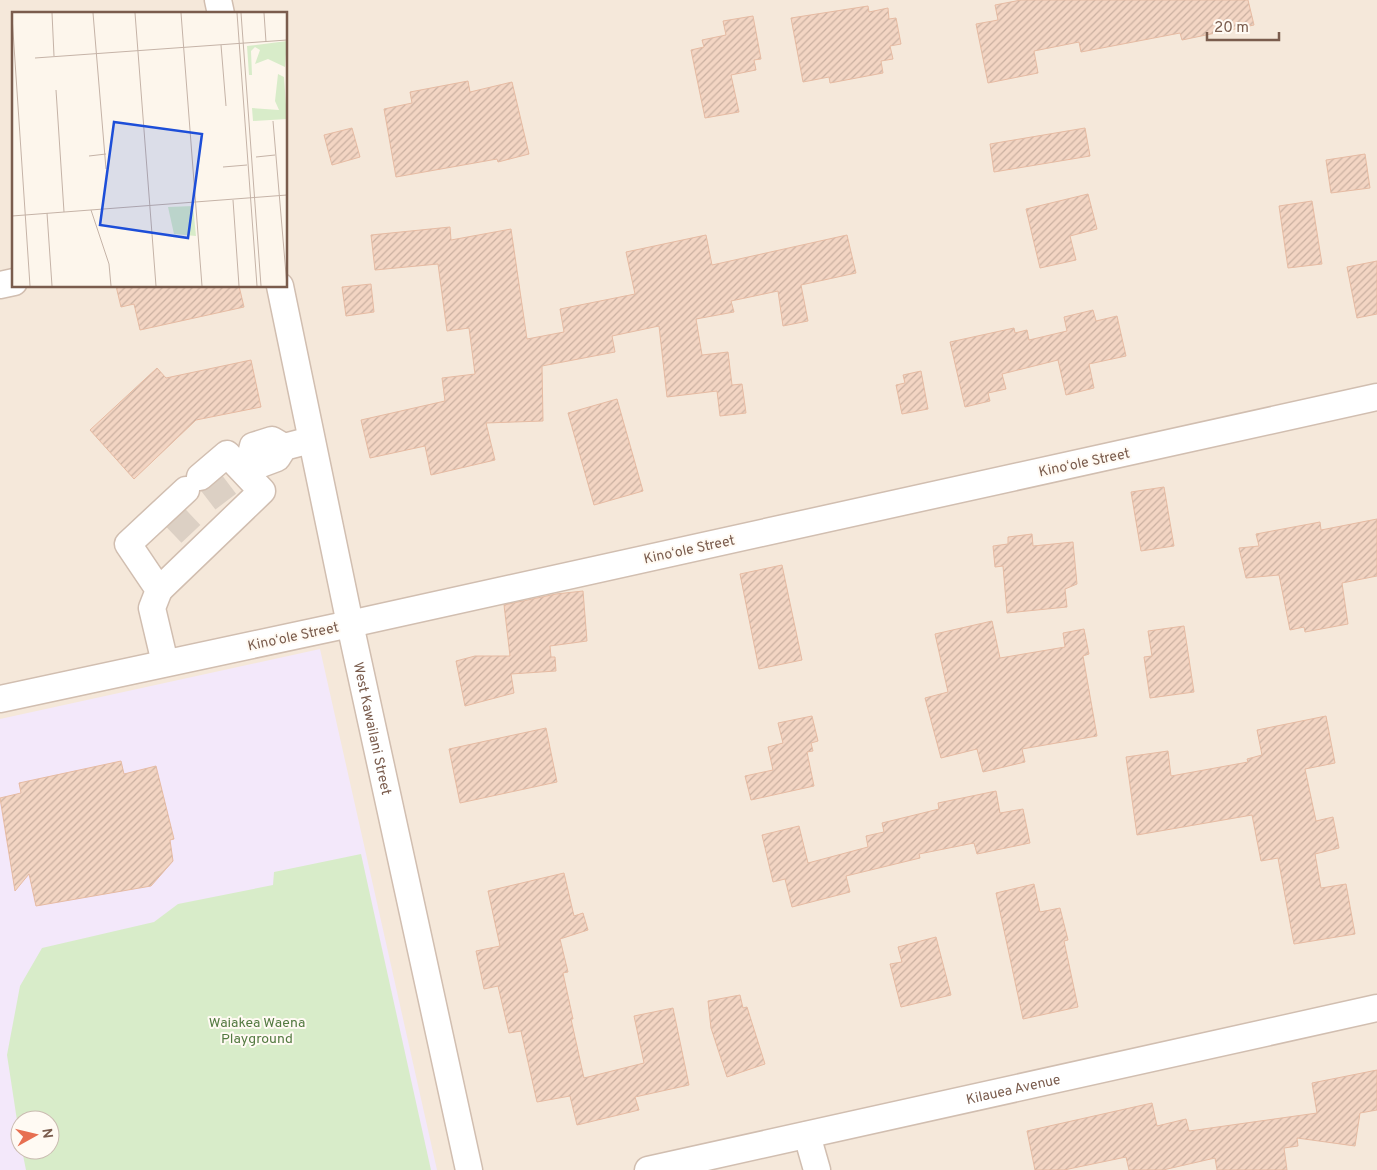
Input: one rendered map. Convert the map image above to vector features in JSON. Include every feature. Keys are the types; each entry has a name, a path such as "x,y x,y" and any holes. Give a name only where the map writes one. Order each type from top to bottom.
{"street":[{"name":"West Kawailani Street","path":"280,288 350,624 469,1170"},
{"name":"Kinoʻole Street","path":"0,699 350,624 1377,397"},
{"path":"246,463 254,446 272,440 284,447 311,440"},
{"path":"159,590 128,544 170,511 227,454 246,463 262,491 231,508 196,540 159,590 152,608 165,663"},
{"name":"Kilauea Avenue","path":"648,1170 1377,1008"},
{"path":"807,1134 817,1170"}],"shaded area":[{"path":"0,0 1377,0 1377,1170 0,1170"},
{"path":"320,649 437,1170 0,1170 0,719"}],"green space":[{"name":"Waiakea Waena Playground","path":"361,854 431,1170 26,1170 24,1160 60,1160 60,1110 15,1110 7,1055 20,986 42,948 154,922 178,904 273,885 274,872"}],"building":[{"path":"1021,0 1248,0 1254,25 1182,40 1180,33 1081,52 1079,42 1034,51 1038,73 988,83 976,24 998,20 995,5"},
{"path":"868,6 869,12 888,8 889,19 896,18 901,44 890,46 893,59 881,61 883,73 830,83 829,77 803,82 791,18"},
{"path":"753,16 761,59 754,60 756,70 731,75 739,112 705,118 691,50 704,47 702,40 726,35 723,21"},
{"path":"468,81 470,92 512,82 529,154 498,162 497,159 396,177 384,109 412,103 410,92"},
{"path":"352,128 360,157 332,165 324,135"},
{"path":"1085,128 1090,156 994,172 990,144"},
{"path":"1365,154 1370,188 1331,193 1326,160"},
{"path":"1088,194 1097,229 1070,236 1076,260 1040,268 1026,209"},
{"path":"1312,201 1322,264 1288,268 1279,206"},
{"path":"450,227 451,240 511,229 527,339 564,332 560,309 635,294 626,252 706,235 712,265 847,235 856,273 801,285 808,321 783,326 778,291 731,301 734,312 696,319 702,355 728,352 732,385 742,384 746,413 720,416 717,391 667,397 659,326 612,336 615,352 542,366 543,421 486,423 495,460 431,475 425,446 370,458 361,420 445,401 442,378 475,374 469,328 447,331 438,264 375,270 371,235"},
{"path":"1377,261 1377,314 1357,318 1347,267"},
{"path":"371,284 374,312 346,316 342,287"},
{"path":"116,288 239,288 244,307 140,330 134,304 121,307"},
{"path":"1093,310 1096,321 1117,316 1126,356 1089,364 1094,388 1066,395 1058,360 1002,374 1006,389 988,393 990,401 965,407 950,342 1014,328 1015,333 1027,330 1029,340 1067,331 1064,317"},
{"path":"251,360 261,407 196,420 134,479 90,430 157,368 166,378"},
{"path":"921,371 928,409 902,414 896,385 905,383 903,375"},
{"path":"617,399 643,491 594,505 568,413"},
{"path":"1164,487 1174,546 1141,551 1131,492"},
{"path":"1377,519 1377,576 1342,583 1348,624 1305,632 1304,627 1290,630 1279,575 1246,578 1239,548 1259,546 1256,534 1320,522 1321,530"},
{"path":"1032,534 1033,546 1073,542 1077,584 1065,589 1067,607 1007,613 1003,566 995,567 993,546 1008,544 1008,537"},
{"path":"782,565 802,660 759,669 740,574"},
{"path":"583,591 587,641 550,646 551,657 555,657 556,671 511,674 514,693 465,706 456,661 475,656 510,656 504,605 556,594"},
{"path":"992,621 1000,658 1065,647 1063,633 1084,629 1089,654 1083,656 1097,736 1022,749 1025,762 983,772 977,749 941,758 925,698 948,692 935,634"},
{"path":"1184,626 1194,692 1150,698 1144,657 1152,656 1148,631"},
{"path":"812,716 818,741 811,743 813,751 807,752 814,786 751,800 745,776 773,770 768,747 783,743 778,723"},
{"path":"1326,716 1335,763 1305,769 1316,821 1333,817 1339,848 1315,854 1321,888 1346,884 1355,934 1294,944 1278,858 1261,861 1252,815 1137,835 1126,757 1168,751 1171,776 1248,762 1247,759 1262,755 1257,730"},
{"path":"546,728 557,782 460,803 449,749"},
{"path":"121,761 124,774 156,766 174,839 170,840 173,861 151,886 36,906 29,874 15,891 0,798 21,793 19,783"},
{"path":"996,791 1000,813 1023,809 1030,843 977,854 974,843 919,854 920,858 846,876 850,892 792,907 785,879 773,882 762,835 799,826 808,863 868,847 866,836 884,832 882,823 939,809 938,803"},
{"path":"564,873 574,916 583,913 588,930 560,939 568,972 563,973 584,1078 644,1063 634,1016 673,1008 689,1085 635,1097 639,1110 577,1125 570,1096 537,1102 521,1031 509,1033 498,986 484,989 476,951 500,946 488,891"},
{"path":"1034,884 1040,912 1060,908 1068,940 1064,941 1078,1007 1023,1019 996,893"},
{"path":"936,937 951,995 901,1007 890,964 902,962 898,947"},
{"path":"740,995 743,1008 747,1007 765,1064 727,1077 711,1028 708,1001"},
{"path":"1377,1070 1377,1110 1360,1113 1355,1146 1297,1138 1298,1146 1284,1148 1287,1170 1217,1170 1215,1158 1163,1170 1129,1170 1126,1157 1064,1170 1035,1170 1027,1131 1152,1103 1157,1126 1186,1119 1189,1131 1317,1113 1312,1083"}],"tunnel":[{"path":"210,481 226,502"},
{"path":"173,515 191,534"}]}
